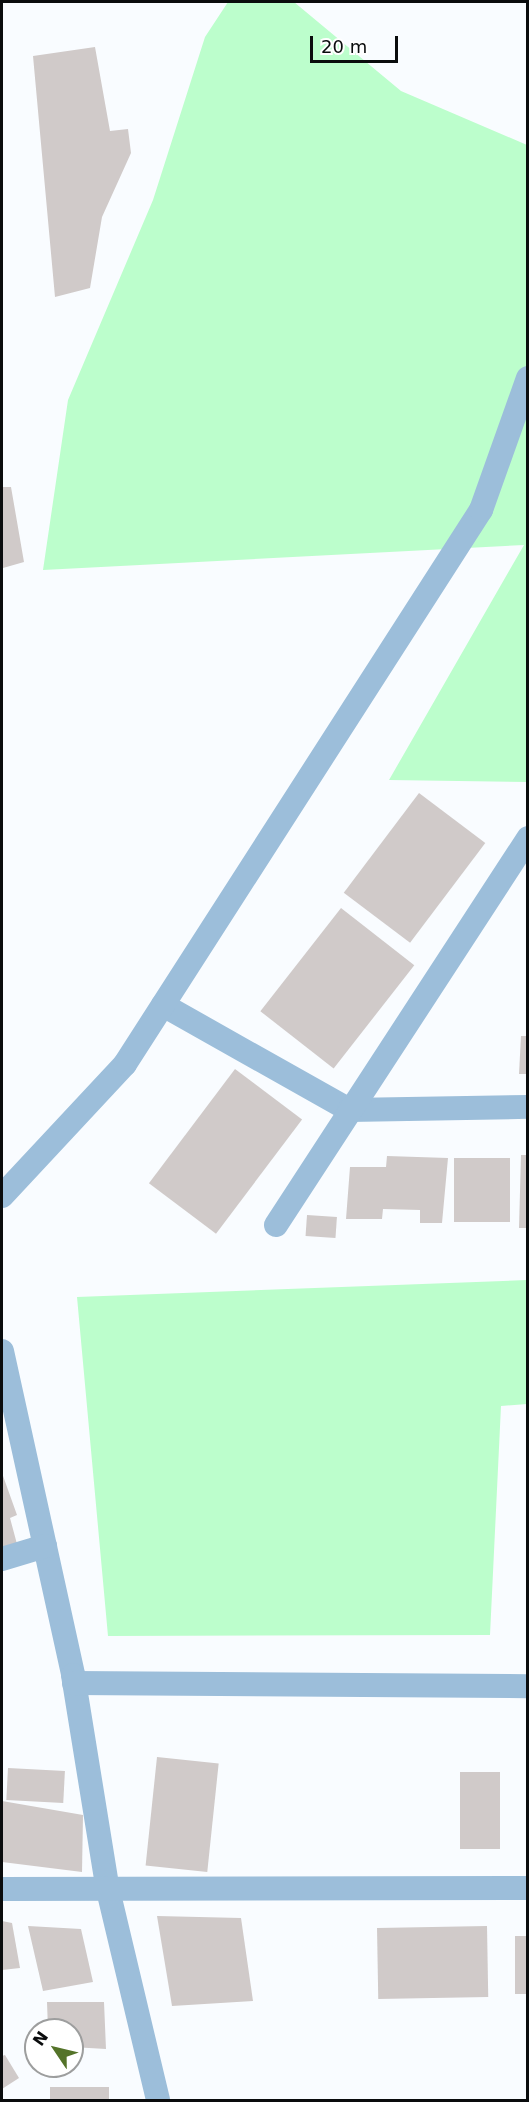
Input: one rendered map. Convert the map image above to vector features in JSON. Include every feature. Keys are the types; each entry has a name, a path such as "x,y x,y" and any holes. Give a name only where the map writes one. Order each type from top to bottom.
{"street":[{"path":"2,1196 125,1064 163,1005 481,510 528,378"},
{"path":"276,1225 528,838"},
{"path":"163,1005 349,1110 528,1107"},
{"path":"2,1351 74,1683 108,1890 158,2100"},
{"path":"2,1559 45,1546"},
{"path":"74,1683 528,1686"},
{"path":"2,1889 528,1888"}],"green space":[{"path":"228,2 294,2 401,91 527,145 527,782 389,780 524,545 43,570 68,400 153,200 205,37"},
{"path":"527,1280 527,1404 501,1406 490,1635 108,1636 77,1297"}],"building":[{"path":"95,47 110,131 128,129 131,153 102,217 90,288 55,297 33,56"},
{"path":"2,487 11,487 24,562 3,568 2,590"},
{"path":"419,793 485,843 410,943 344,893"},
{"path":"341,908 414,965 334,1068 260,1011"},
{"path":"521,1036 528,1036 528,1074 519,1074"},
{"path":"235,1069 302,1120 216,1234 149,1183"},
{"path":"521,1155 528,1155 528,1228 519,1228"},
{"path":"387,1156 448,1158 442,1223 420,1223 420,1210 383,1209 382,1219 346,1219 350,1167 386,1167"},
{"path":"454,1158 510,1158 510,1222 454,1222"},
{"path":"307,1215 337,1217 335,1238 306,1236"},
{"path":"2,1473 17,1515 10,1518 17,1544 2,1548"},
{"path":"157,1757 219,1763 207,1872 146,1865"},
{"path":"8,1768 65,1771 63,1803 6,1800"},
{"path":"460,1772 500,1772 500,1849 460,1849"},
{"path":"2,1801 83,1815 82,1872 2,1862"},
{"path":"157,1916 241,1918 253,2001 172,2006"},
{"path":"2,1921 12,1923 20,1968 2,1970"},
{"path":"28,1926 81,1929 93,1982 43,1991"},
{"path":"487,1926 488,1997 378,1999 377,1928"},
{"path":"515,1936 528,1936 528,1994 515,1994"},
{"path":"47,2002 104,2002 106,2049 84,2048 84,2018 48,2018"},
{"path":"5,2055 19,2078 2,2089 2,2056"},
{"path":"50,2087 109,2087 109,2100 50,2100"}]}
